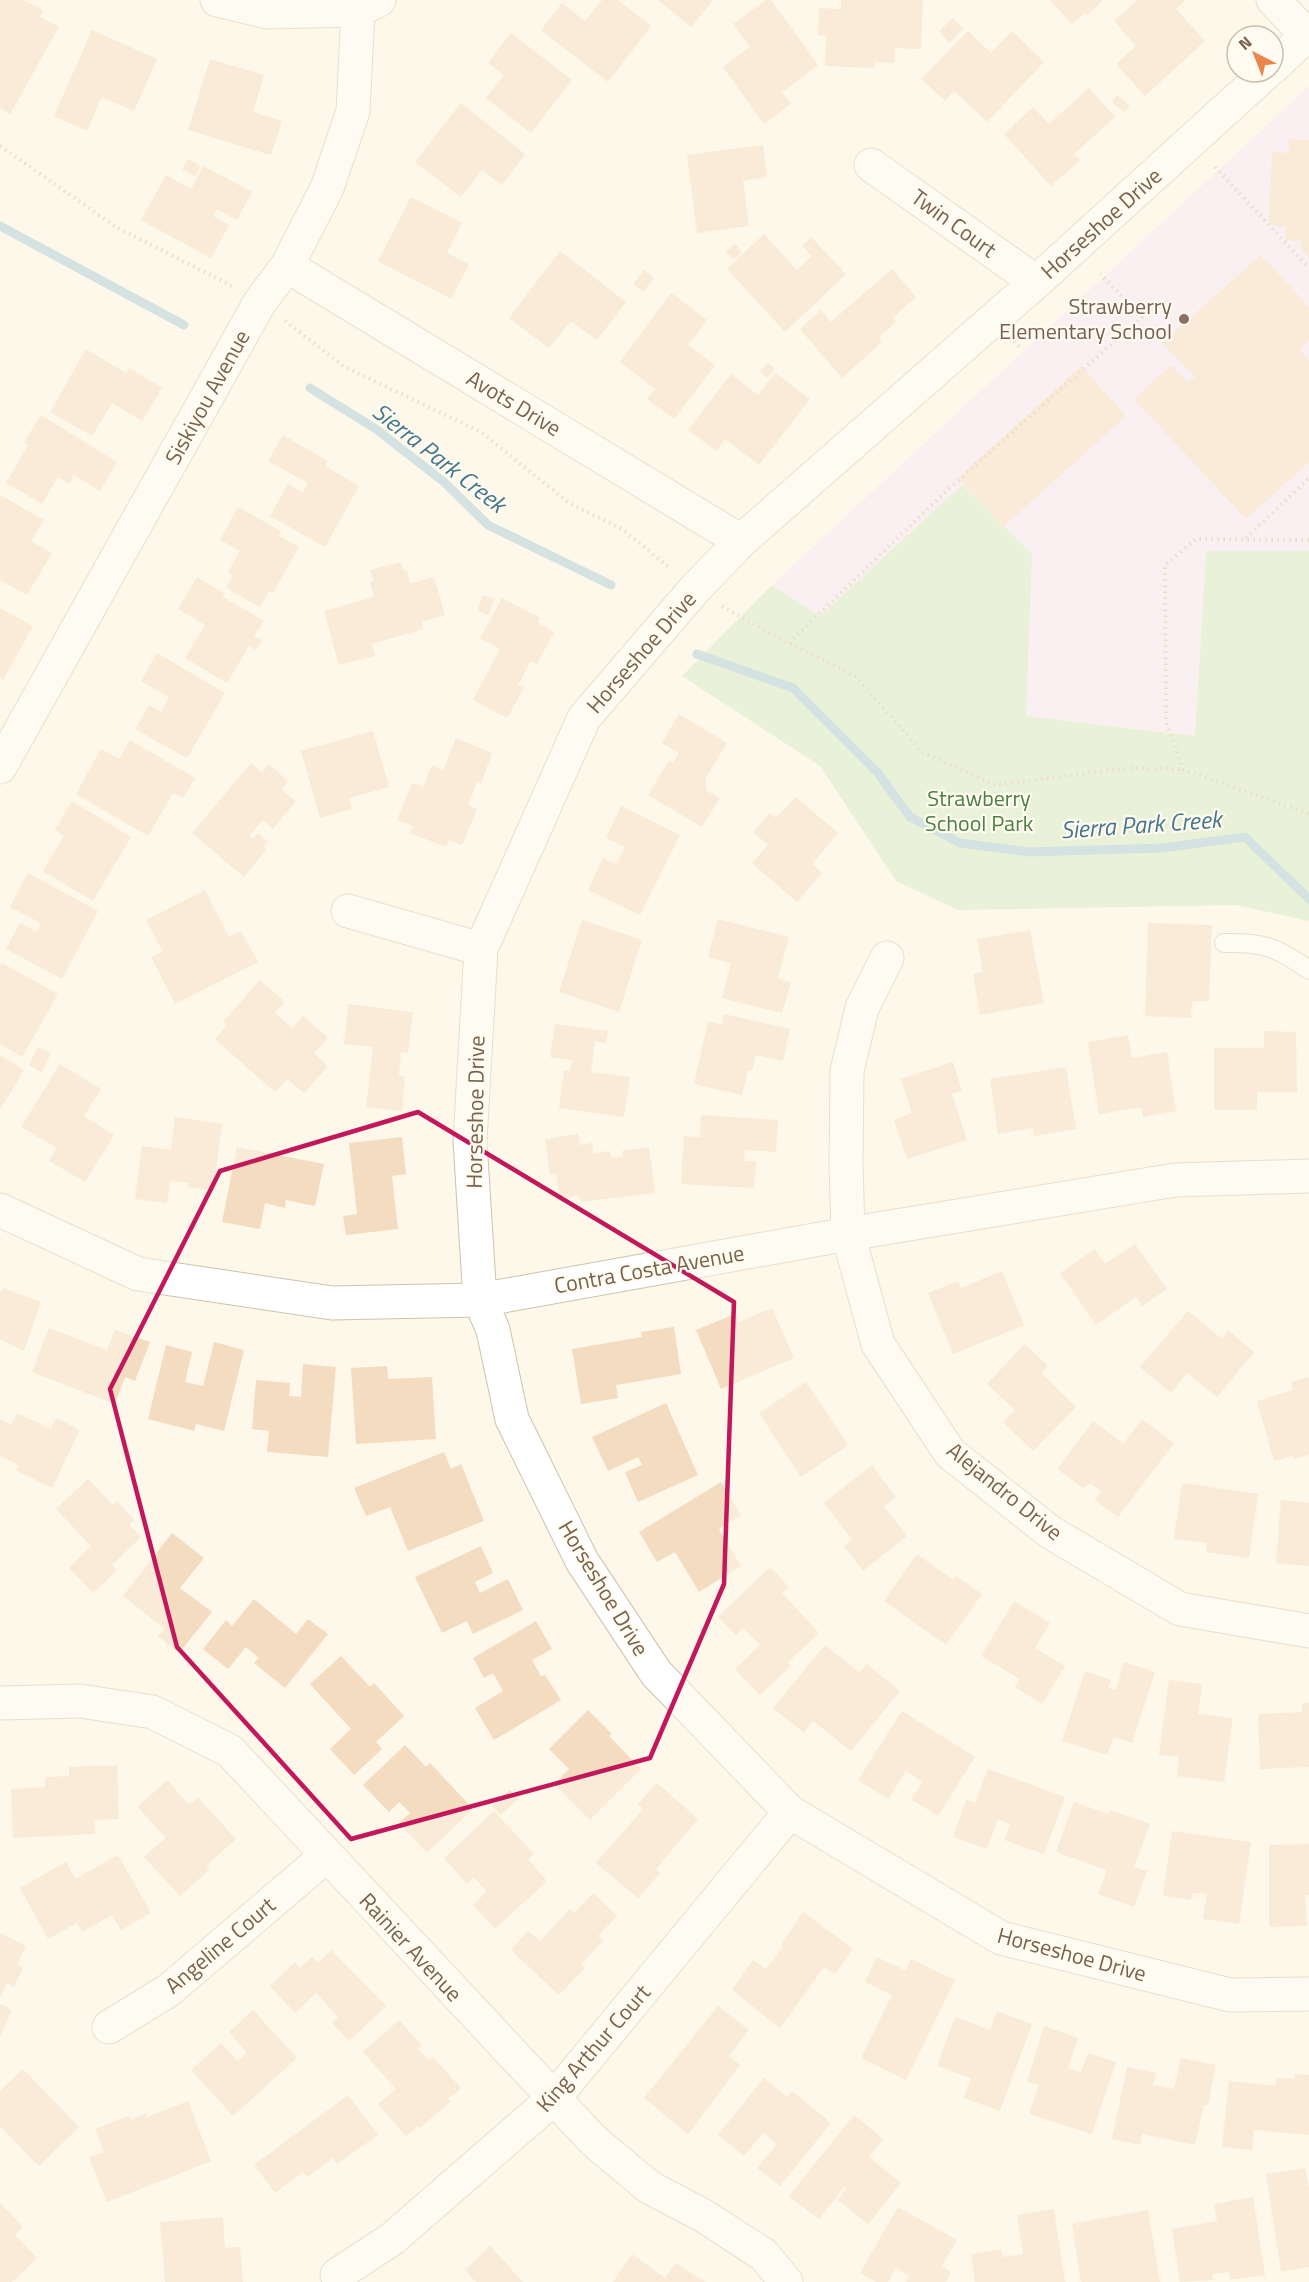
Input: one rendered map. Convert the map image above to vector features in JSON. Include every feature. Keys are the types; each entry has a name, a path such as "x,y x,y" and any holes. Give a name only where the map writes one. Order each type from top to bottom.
{"street":[{"path":"217,0 267,12 368,5"},
{"path":"1273,0 1308,35 1285,56"},
{"name":"Siskiyou Avenue","path":"0,767 260,302 287,266 327,188 353,111 368,5"},
{"name":"Horseshoe Drive","path":"1254,84 1036,282 741,541 694,590 584,718 481,949 470,1141 480,1300 492,1330 512,1419 582,1561 656,1673 790,1812 1001,1938 1230,1995 1309,1994"},
{"name":"Twin Court","path":"872,165 1036,282"},
{"name":"Avots Drive","path":"287,266 741,541"},
{"path":"348,912 481,949"},
{"name":"Alejandro Drive","path":"887,958 862,1008 848,1071 846,1164 848,1234 878,1344 950,1453 1050,1532 1180,1609 1309,1631"},
{"name":"Contra Costa Avenue","path":"0,1210 138,1274 332,1303 480,1300 848,1234 1175,1180 1309,1176"},
{"name":"Rainier Avenue","path":"0,1701 80,1701 153,1712 230,1751 594,2141 649,2187 704,2216 764,2255 786,2282"},
{"name":"King Arthur Court","path":"337,2275 392,2239 554,2098 790,1812"},
{"name":"Angeline Court","path":"109,2027 169,1990 326,1856"}],"lane":[{"path":"1224,943 1251,942 1274,947 1309,970"}],"path":[{"path":"0,146 116,227 188,262 260,302 345,367 482,432 569,503 622,529 694,590 789,643 856,676 922,752 995,785 1128,768 1183,769 1309,814"},
{"path":"1215,167 1309,268"},
{"path":"789,643 941,496 1142,317 1100,274"},
{"path":"1246,539 1309,478"},
{"path":"1183,769 1166,722 1165,565 1196,539 1309,540"}],"highlighted area":[{"path":"418,1112 734,1302 724,1584 650,1758 351,1839 177,1647 110,1389 220,1171"}],"shaded area":[{"name":"Strawberry Elementary School","path":"1309,86 1309,551 1206,551 1195,736 964,709 772,585"}],"green space":[{"name":"Strawberry School Park","path":"962,485 1032,554 1026,716 1195,736 1206,551 1309,551 1309,921 1235,905 958,910 896,881 820,766 682,676 772,585 820,616"}],"building":[{"path":"0,0 24,0 43,10 40,17 59,27 10,114 0,108"},
{"path":"602,0 618,0 651,26 608,82 541,30 562,3 585,21"},
{"path":"658,0 713,0 691,27"},
{"path":"766,0 771,0 818,65 782,92 791,104 764,124 723,67 750,47 733,24"},
{"path":"841,0 923,0 921,49 895,48 894,63 875,62 875,68 825,66 826,36 818,35 819,8 841,9"},
{"path":"1050,0 1103,0 1087,15 1085,13 1072,24"},
{"path":"1138,0 1186,0 1176,9 1205,41 1145,96 1116,64 1136,46 1114,21"},
{"path":"953,18 963,29 949,43 939,31"},
{"path":"92,30 157,59 134,111 102,97 87,131 54,116"},
{"path":"968,31 991,53 1012,31 1044,62 987,122 954,91 945,101 921,79"},
{"path":"511,33 572,80 531,133 486,98 504,75 488,63"},
{"path":"210,59 264,75 253,112 282,121 271,155 188,130"},
{"path":"1089,88 1115,117 1074,154 1080,160 1051,186 1004,134 1033,107 1049,124"},
{"path":"1117,95 1130,106 1124,112 1112,102"},
{"path":"461,103 525,154 502,185 482,170 461,197 415,162"},
{"path":"1288,139 1309,140 1309,257 1301,249 1301,241 1285,240 1286,227 1269,225 1272,152 1289,153"},
{"path":"763,145 767,177 743,181 749,226 697,233 687,155"},
{"path":"188,159 201,166 195,176 182,169"},
{"path":"203,166 252,192 237,220 217,209 213,216 229,225 211,258 141,220 166,175 191,189"},
{"path":"411,197 462,223 447,253 469,264 451,299 378,261"},
{"path":"764,234 797,270 812,256 802,246 811,237 846,274 785,332 727,269"},
{"path":"735,244 742,252 733,260 726,252"},
{"path":"560,251 626,302 597,340 571,321 549,348 509,318"},
{"path":"1261,255 1309,307 1309,340 1299,349 1309,360 1309,462 1246,519 1134,399 1171,365 1188,383 1195,377 1162,343"},
{"path":"892,269 916,297 893,317 896,322 879,337 882,342 842,378 800,329 821,310 831,322"},
{"path":"644,270 654,278 643,292 633,284"},
{"path":"671,293 707,320 688,345 715,365 674,419 647,399 655,389 620,362"},
{"path":"86,349 126,373 129,368 162,388 142,421 112,403 92,436 50,412"},
{"path":"768,363 775,369 767,378 760,371"},
{"path":"1081,366 1126,416 1003,527 958,478"},
{"path":"775,373 810,399 759,465 725,439 716,451 688,430 731,374 758,395"},
{"path":"41,415 117,462 100,491 74,475 69,484 58,477 42,504 6,483 28,445 24,442"},
{"path":"283,435 328,461 325,466 359,486 325,547 270,516 288,484 303,493 308,483 268,461"},
{"path":"0,495 44,520 31,541 52,553 27,595 0,580"},
{"path":"238,507 281,531 279,536 299,547 273,593 269,591 260,607 226,588 233,575 228,572 240,551 220,540"},
{"path":"401,562 404,571 407,570 410,584 434,577 445,615 422,622 423,629 372,644 375,656 339,665 324,611 374,597 370,570"},
{"path":"197,577 225,594 223,597 264,621 254,636 262,640 256,650 249,646 227,683 185,658 205,625 178,609"},
{"path":"483,595 495,599 488,615 477,610"},
{"path":"502,598 540,618 538,623 554,632 537,664 531,661 518,685 524,688 507,718 473,700 500,649 480,638"},
{"path":"0,608 33,626 3,680 0,678"},
{"path":"157,653 225,693 187,758 135,729 149,705 161,712 169,697 141,681"},
{"path":"679,714 727,743 705,779 707,791 720,798 702,827 648,795 669,761 673,763 679,753 662,743"},
{"path":"373,731 389,787 349,798 352,809 320,818 301,751"},
{"path":"456,738 492,753 481,784 477,782 468,805 477,809 462,845 449,840 446,847 410,833 413,826 397,820 412,783 423,787 432,765 443,770"},
{"path":"130,740 195,778 183,798 173,793 148,836 76,794 101,749 119,759"},
{"path":"251,763 262,773 269,764 288,781 282,790 296,801 273,829 263,820 249,836 253,839 258,833 268,842 263,847 266,850 244,877 192,833"},
{"path":"796,797 838,833 812,864 822,873 797,902 752,863 768,845 753,832 770,813 776,818"},
{"path":"72,801 131,837 93,901 43,871 64,836 55,830"},
{"path":"621,806 680,835 640,915 588,890 603,858 616,864 625,847 606,838"},
{"path":"28,873 98,911 62,979 6,949 20,923 37,932 41,923 10,907"},
{"path":"205,890 229,937 241,931 258,962 175,1004 151,957 163,952 146,920"},
{"path":"718,919 789,937 778,978 791,982 782,1013 722,998 731,963 708,957"},
{"path":"582,920 642,940 619,1012 559,992"},
{"path":"1148,923 1212,925 1209,1001 1192,1001 1191,1018 1145,1016"},
{"path":"1030,930 1044,1003 980,1015 973,974 983,972 977,939"},
{"path":"2,963 58,994 22,1057 0,1044 0,966"},
{"path":"260,980 285,1002 275,1013 292,1028 303,1016 328,1038 314,1053 328,1066 304,1093 287,1079 275,1092 215,1039 227,1025 223,1022"},
{"path":"348,1004 413,1012 408,1053 401,1052 399,1076 405,1077 402,1111 366,1107 373,1047 344,1044"},
{"path":"724,1014 790,1029 783,1061 756,1055 752,1071 748,1070 742,1095 694,1084 708,1021 722,1025"},
{"path":"555,1024 608,1031 606,1043 595,1041 591,1072 630,1077 624,1117 559,1108 564,1070 570,1071 572,1060 550,1057"},
{"path":"1264,1031 1296,1032 1297,1092 1257,1092 1257,1110 1214,1110 1214,1048 1264,1048"},
{"path":"1128,1035 1132,1058 1167,1052 1176,1111 1143,1117 1141,1107 1099,1114 1088,1042"},
{"path":"38,1047 51,1053 42,1072 29,1065"},
{"path":"0,1055 24,1070 0,1110"},
{"path":"953,1062 962,1091 952,1094 967,1140 907,1159 894,1120 912,1113 901,1079"},
{"path":"60,1064 101,1089 84,1116 114,1135 85,1182 49,1161 57,1148 21,1127"},
{"path":"1066,1067 1076,1129 1034,1136 1033,1128 998,1134 990,1079"},
{"path":"701,1115 778,1120 776,1152 745,1150 744,1161 756,1161 754,1188 681,1184 684,1136 700,1137"},
{"path":"175,1117 222,1124 213,1191 188,1187 188,1183 170,1181 167,1203 135,1199 142,1146 171,1150"},
{"path":"578,1134 580,1145 592,1143 593,1153 610,1151 611,1158 623,1157 622,1151 649,1147 655,1193 581,1202 578,1195 560,1198 556,1173 550,1174 545,1139"},
{"path":"402,1137 406,1174 392,1176 398,1229 346,1235 343,1216 357,1214 349,1143"},
{"path":"237,1147 324,1164 315,1206 286,1200 285,1208 265,1203 260,1229 222,1222"},
{"path":"1135,1244 1167,1289 1142,1306 1136,1297 1096,1325 1060,1273 1095,1249 1105,1264"},
{"path":"1002,1271 1024,1325 953,1354 928,1293 958,1281 961,1288"},
{"path":"3,1288 41,1302 24,1351 0,1339 0,1290 3,1292"},
{"path":"772,1308 794,1358 721,1389 696,1330 735,1314 739,1322"},
{"path":"1188,1311 1222,1339 1228,1330 1254,1352 1217,1397 1187,1373 1171,1393 1140,1367"},
{"path":"674,1327 681,1374 616,1385 618,1398 581,1404 572,1349 642,1337 641,1332"},
{"path":"49,1328 107,1350 115,1330 150,1342 135,1381 125,1377 115,1404 32,1372"},
{"path":"214,1342 244,1350 224,1431 196,1424 194,1431 148,1419 166,1345 192,1352 185,1382 203,1386"},
{"path":"1025,1344 1048,1366 1041,1373 1076,1407 1033,1451 1003,1422 1015,1410 987,1384"},
{"path":"303,1364 336,1367 328,1457 267,1452 269,1431 252,1429 256,1380 290,1383 289,1396 301,1397"},
{"path":"387,1366 388,1379 432,1377 436,1439 356,1444 351,1368"},
{"path":"1309,1377 1309,1455 1274,1461 1257,1401 1293,1390 1291,1382"},
{"path":"806,1382 848,1445 801,1477 759,1413"},
{"path":"666,1403 698,1475 638,1502 625,1472 642,1465 638,1457 608,1471 592,1437"},
{"path":"17,1413 51,1429 56,1418 80,1430 52,1488 16,1470 19,1465 0,1456 0,1419 11,1425"},
{"path":"1142,1419 1174,1443 1118,1517 1095,1500 1101,1491 1090,1483 1083,1488 1057,1469 1093,1421 1123,1444"},
{"path":"444,1452 451,1469 461,1464 484,1521 408,1551 390,1507 366,1516 354,1488"},
{"path":"872,1465 896,1497 884,1506 907,1536 863,1571 844,1546 852,1539 824,1503"},
{"path":"88,1479 113,1505 117,1501 134,1520 129,1525 141,1537 112,1565 117,1570 93,1593 69,1568 91,1546 56,1509"},
{"path":"721,1482 741,1515 719,1529 741,1566 699,1592 675,1552 657,1562 639,1532"},
{"path":"1182,1483 1258,1494 1249,1558 1206,1552 1207,1543 1174,1539"},
{"path":"1281,1500 1309,1503 1309,1566 1276,1563"},
{"path":"172,1533 204,1558 180,1588 212,1612 179,1653 158,1636 164,1628 123,1596"},
{"path":"481,1546 493,1573 475,1582 480,1593 508,1579 523,1610 473,1634 467,1621 442,1633 415,1577"},
{"path":"917,1554 953,1580 956,1576 982,1594 946,1645 884,1601"},
{"path":"770,1567 789,1587 782,1593 819,1633 788,1662 791,1666 760,1695 735,1669 760,1645 743,1628 736,1635 718,1617"},
{"path":"254,1599 296,1634 308,1619 328,1634 285,1688 254,1663 259,1658 246,1647 228,1669 203,1649 226,1620 232,1626"},
{"path":"1014,1601 1050,1623 1035,1648 1065,1666 1042,1704 1015,1687 1020,1679 981,1656"},
{"path":"536,1621 552,1649 532,1660 541,1676 545,1675 561,1700 494,1740 475,1708 503,1691 493,1673 484,1678 473,1658"},
{"path":"825,1645 859,1672 867,1664 900,1691 851,1751 813,1721 804,1733 773,1708"},
{"path":"341,1656 370,1687 374,1683 404,1716 376,1742 382,1749 354,1775 330,1749 351,1729 310,1684"},
{"path":"1124,1662 1155,1672 1132,1743 1114,1737 1107,1755 1062,1741 1085,1671 1111,1680 1108,1688 1116,1690"},
{"path":"1169,1680 1202,1684 1198,1714 1233,1718 1224,1782 1177,1776 1179,1757 1159,1755"},
{"path":"1302,1703 1309,1703 1309,1767 1260,1769 1258,1714 1302,1712"},
{"path":"588,1710 612,1734 609,1736 641,1769 590,1820 554,1784 569,1769 549,1749"},
{"path":"902,1711 975,1757 938,1816 911,1799 923,1782 906,1771 888,1799 858,1780"},
{"path":"405,1745 426,1767 430,1763 473,1809 427,1853 399,1823 410,1813 399,1802 389,1812 363,1785"},
{"path":"117,1765 119,1819 94,1820 95,1834 13,1838 11,1789 45,1787 45,1777 69,1776 69,1767"},
{"path":"988,1769 1065,1797 1044,1854 1004,1840 1010,1824 998,1819 987,1849 953,1837 966,1800 975,1803"},
{"path":"167,1780 189,1805 198,1798 236,1839 206,1866 210,1869 180,1896 144,1857 166,1838 138,1807"},
{"path":"657,1783 698,1819 656,1869 660,1873 638,1898 596,1863 643,1809 638,1804"},
{"path":"510,1790 518,1799 501,1815 492,1806"},
{"path":"1074,1802 1109,1814 1110,1810 1150,1824 1134,1867 1147,1871 1134,1907 1098,1894 1107,1870 1056,1852"},
{"path":"494,1811 534,1854 528,1859 547,1881 495,1929 473,1905 487,1891 473,1877 467,1884 444,1858"},
{"path":"1172,1831 1251,1842 1239,1924 1203,1919 1207,1894 1192,1893 1191,1900 1163,1896"},
{"path":"1309,1844 1309,1895 1305,1895 1307,1926 1269,1927 1269,1845"},
{"path":"118,1855 151,1913 121,1930 112,1915 82,1932 77,1923 48,1939 20,1888 66,1862 75,1879"},
{"path":"593,1893 617,1916 598,1936 603,1941 581,1964 585,1968 559,1995 511,1950 528,1931 540,1941 570,1909 574,1913"},
{"path":"803,1912 853,1949 835,1974 824,1967 780,2028 732,1990 753,1960 766,1969 783,1947 781,1945"},
{"path":"0,1933 26,1946 17,1964 23,1968 14,1987 7,1983 0,1998"},
{"path":"331,1950 386,2006 349,2041 332,2023 338,2017 316,1993 295,2013 270,1986 295,1962 300,1968 312,1957 318,1963"},
{"path":"877,1957 906,1971 911,1959 955,1980 906,2080 861,2058 892,1995 865,1982"},
{"path":"0,2004 12,2010 0,2036"},
{"path":"718,2006 749,2030 729,2056 740,2065 688,2134 644,2098"},
{"path":"253,2010 297,2058 233,2116 191,2070 221,2043 238,2061 247,2053 229,2032"},
{"path":"997,2011 1032,2024 1000,2111 964,2098 971,2078 937,2066 955,2017 990,2030"},
{"path":"399,2020 422,2046 418,2049 429,2060 433,2057 461,2088 448,2099 450,2102 420,2128 418,2126 406,2136 378,2104 396,2089 363,2052"},
{"path":"1044,2026 1078,2038 1068,2068 1081,2072 1088,2053 1116,2062 1092,2134 1029,2114 1039,2085 1027,2082"},
{"path":"1181,2058 1216,2065 1208,2105 1204,2105 1195,2145 1142,2134 1140,2145 1112,2139 1127,2067 1156,2073 1153,2085 1174,2089"},
{"path":"23,2069 79,2127 39,2166 0,2126 0,2091"},
{"path":"1295,2074 1309,2075 1309,2135 1254,2130 1252,2150 1222,2147 1229,2081 1276,2086 1276,2078 1294,2079"},
{"path":"764,2078 787,2097 792,2091 831,2123 780,2186 757,2168 777,2144 763,2133 744,2156 718,2135"},
{"path":"348,2095 378,2135 337,2164 333,2158 307,2177 303,2172 275,2193 254,2165"},
{"path":"188,2101 211,2161 107,2202 89,2158 104,2152 95,2129 129,2116 131,2120 146,2113 147,2117"},
{"path":"854,2115 883,2139 869,2157 901,2183 868,2224 838,2200 846,2189 844,2187 819,2219 789,2196"},
{"path":"1305,2168 1309,2188 1309,2267 1281,2272 1266,2174"},
{"path":"1253,2197 1265,2275 1230,2280 1229,2272 1212,2274 1213,2280 1180,2282 1172,2229 1217,2221 1214,2204"},
{"path":"0,2203 23,2227 15,2235 37,2258 12,2282 0,2282"},
{"path":"898,2207 957,2240 942,2266 951,2272 946,2282 906,2282 909,2276 896,2268 888,2282 876,2282 860,2273"},
{"path":"1054,2209 1065,2282 975,2282 971,2254 1001,2249 1003,2257 1023,2254 1017,2215"},
{"path":"1148,2210 1160,2282 1081,2282 1072,2224"},
{"path":"223,2217 225,2248 240,2247 243,2282 165,2282 160,2222"},
{"path":"490,2246 523,2282 476,2282 465,2270"},
{"path":"632,2254 665,2278 676,2263 705,2282 613,2282"}],"waterway":[{"name":"Sierra Park Creek","path":"0,226 184,325"},
{"name":"Sierra Park Creek","path":"310,388 376,429 444,482 488,525 611,585"},
{"name":"Sierra Park Creek","path":"697,654 793,688 878,773 910,817 960,843 1029,852 1161,848 1245,837 1309,899"}],"place":[{"name":"Strawberry Elementary School","path":"1184,319"}]}
